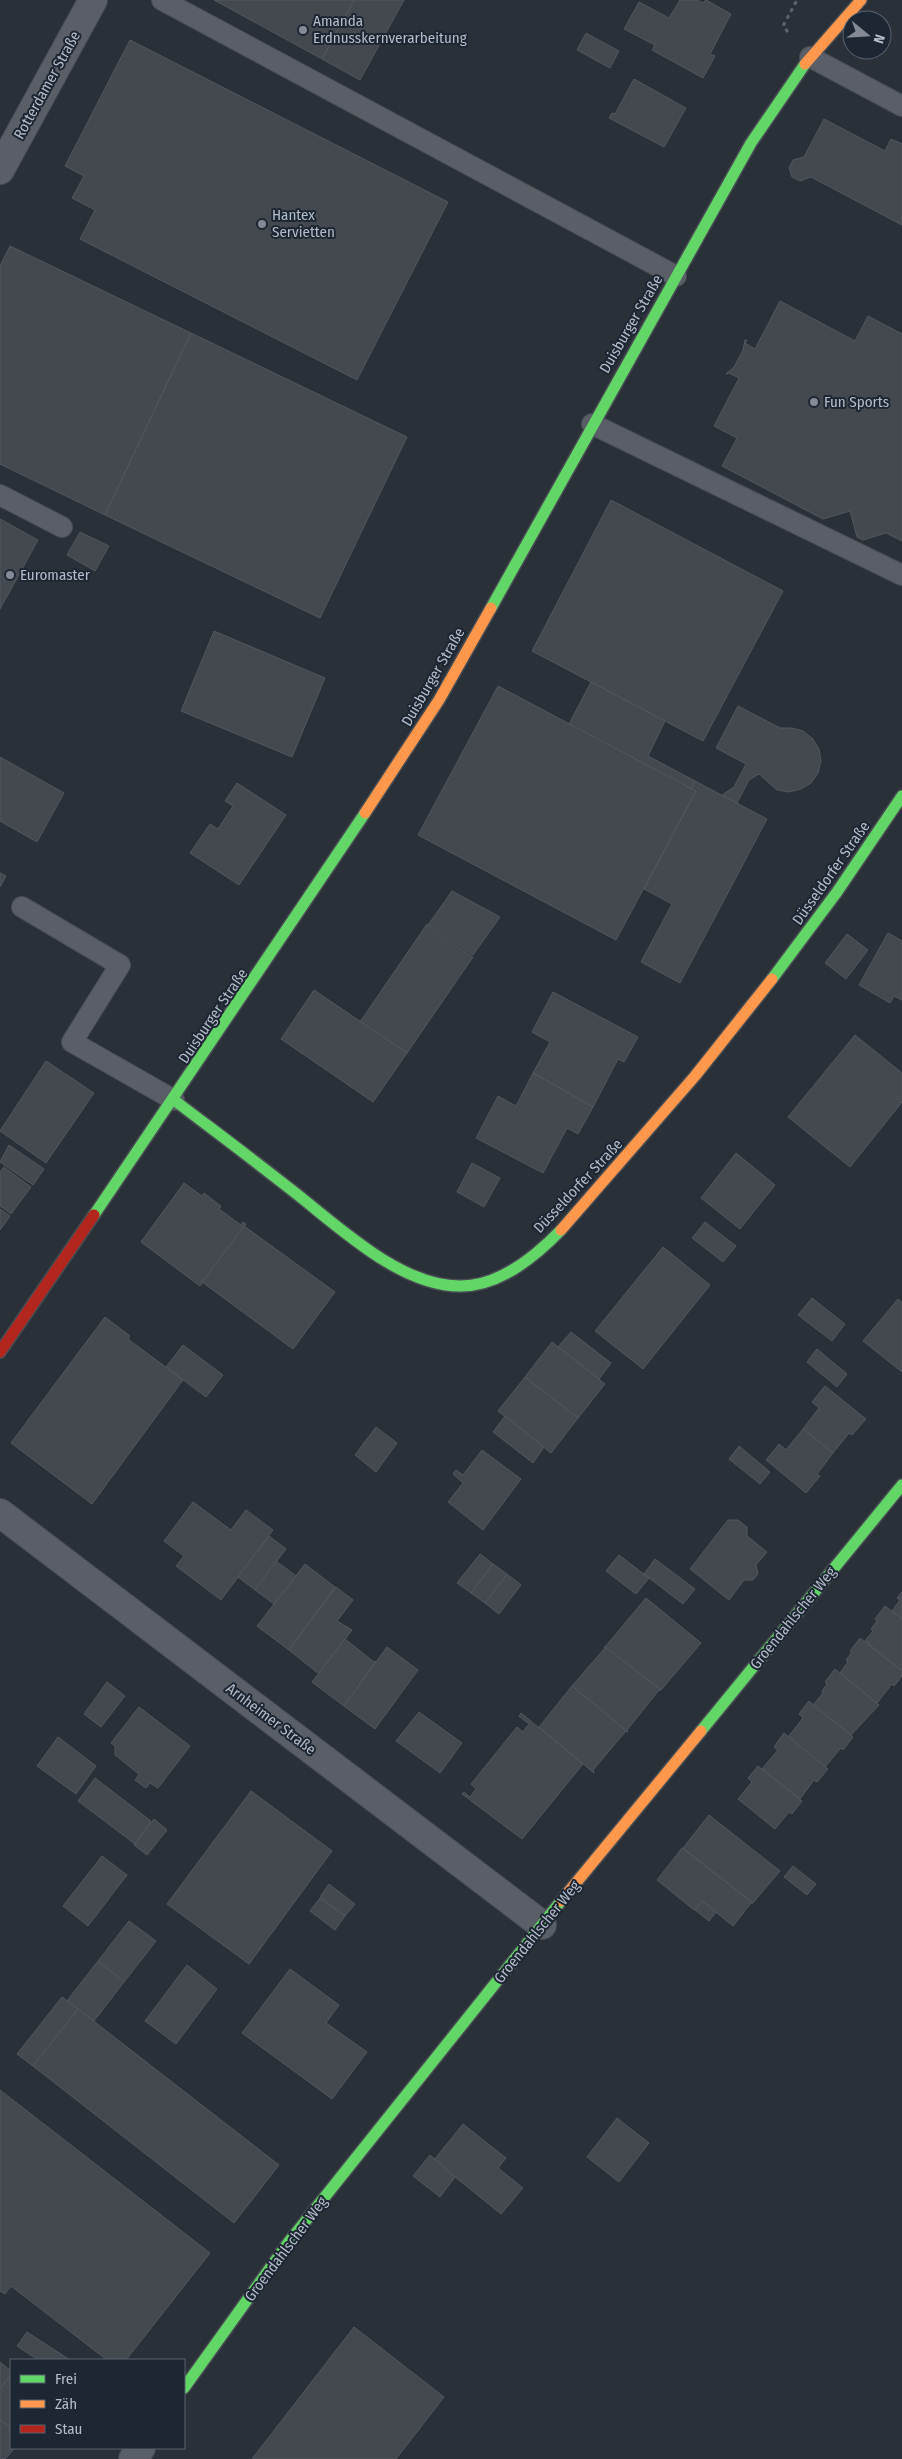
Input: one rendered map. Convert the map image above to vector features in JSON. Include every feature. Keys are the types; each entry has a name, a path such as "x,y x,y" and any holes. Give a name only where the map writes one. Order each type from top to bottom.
{"street":[{"name":"Rotterdamer Straße","path":"0,170 93,0"},
{"name":"Duisburger Straße","path":"0,1352 312,896 439,700 751,143 810,57 861,0"},
{"name":"Düsseldorfer Straße","path":"174,1100 367,1248 422,1280 450,1286 481,1286 521,1266 560,1230 669,1108 775,978 874,839 902,796"},
{"name":"Groendahlscher Weg","path":"185,2387 288,2243 542,1924 902,1485"},
{"name":"Arnheimer Straße","path":"0,1513 542,1924"}],"lane":[{"path":"162,0 676,276"},
{"path":"810,57 902,106"},
{"path":"592,424 902,575"},
{"path":"0,495 62,527"},
{"path":"22,907 120,965 72,1042 174,1100"}],"building":[{"name":"Amanda Erdnusskernverarbeitung","path":"214,0 354,0 322,59"},
{"path":"354,0 404,0 360,80 322,59"},
{"path":"680,0 697,0 703,3 706,0 731,14 710,54 715,56 703,78 652,50 655,45 624,29 639,2 669,18"},
{"path":"586,33 619,51 610,68 577,50"},
{"name":"Hantex Servietten","path":"130,40 448,202 357,380 80,239 95,210 72,198 84,176 65,166"},
{"path":"634,79 686,108 664,147 609,118 612,113 615,114"},
{"path":"824,119 885,151 891,139 902,144 902,225 811,177 800,181 792,177 789,168 793,160 804,157"},
{"path":"10,246 191,333 105,515 0,464 0,266"},
{"name":"Fun Sports","path":"780,301 855,341 868,316 902,334 902,541 886,533 863,540 857,537 850,511 823,519 722,466 737,438 714,426 739,378 729,373 726,374 734,367 743,350 745,340 747,340 745,343 755,349"},
{"path":"191,333 407,437 320,618 105,515"},
{"path":"611,500 783,591 703,741 532,651"},
{"name":"Euromaster","path":"0,519 38,540 0,609"},
{"path":"80,532 109,546 95,571 67,555"},
{"path":"214,631 325,678 292,757 181,711"},
{"path":"591,682 665,721 648,756 695,781 691,789 569,724"},
{"path":"498,686 696,791 616,940 418,835"},
{"path":"738,706 780,728 792,728 803,731 813,739 819,749 821,761 818,773 811,783 801,789 789,792 777,790 759,774 749,780 737,803 722,795 734,787 746,764 716,748"},
{"path":"0,757 64,793 37,842 0,821"},
{"path":"695,781 767,819 680,983 641,962 672,904 644,889 696,791 691,789"},
{"path":"237,783 286,815 239,885 190,853 210,824 218,829 233,806 225,801"},
{"path":"0,873 6,876 0,887"},
{"path":"452,891 500,917 473,955 428,925"},
{"path":"427,924 427,926 473,957 407,1053 360,1022"},
{"path":"888,933 902,941 902,1000 894,996 890,1003 859,985"},
{"path":"847,934 868,950 846,979 825,963"},
{"path":"314,990 407,1053 373,1102 281,1039"},
{"path":"553,992 638,1037 624,1062 618,1059 593,1107 533,1073 550,1042 532,1032"},
{"path":"855,1035 902,1073 902,1102 850,1167 788,1117"},
{"path":"46,1061 94,1093 46,1163 0,1131"},
{"path":"533,1073 593,1107 578,1134 567,1128 543,1173 476,1138 498,1096 516,1106"},
{"path":"9,1145 44,1169 33,1185 0,1162"},
{"path":"736,1153 775,1185 740,1229 701,1198"},
{"path":"472,1163 500,1178 484,1207 457,1192"},
{"path":"4,1167 31,1187 11,1214 0,1206 0,1172"},
{"path":"184,1183 202,1196 204,1193 221,1206 219,1209 241,1225 243,1222 246,1224 200,1286 141,1242"},
{"path":"0,1209 10,1216 0,1230"},
{"path":"705,1222 736,1246 723,1262 692,1238"},
{"path":"244,1226 335,1292 293,1349 202,1282"},
{"path":"663,1247 710,1285 643,1369 595,1331"},
{"path":"812,1298 845,1324 832,1341 798,1315"},
{"path":"898,1299 902,1302 902,1372 863,1341"},
{"path":"105,1317 130,1336 128,1339 183,1380 92,1504 11,1443"},
{"path":"571,1332 611,1363 599,1379 558,1347"},
{"path":"552,1342 605,1384 578,1418 525,1377"},
{"path":"183,1345 223,1375 206,1397 166,1367"},
{"path":"817,1349 847,1374 837,1387 807,1362"},
{"path":"525,1377 578,1418 551,1453 498,1411"},
{"path":"825,1386 866,1419 852,1435 849,1433 833,1453 803,1429 819,1408 812,1402"},
{"path":"505,1416 544,1447 533,1463 493,1432"},
{"path":"376,1427 397,1443 376,1472 355,1455"},
{"path":"803,1429 833,1453 817,1474 820,1476 806,1493 766,1460 779,1444 786,1450"},
{"path":"739,1446 770,1472 760,1484 729,1459"},
{"path":"482,1450 521,1479 483,1530 448,1502 463,1483 453,1474 456,1470 463,1475"},
{"path":"193,1502 231,1530 246,1510 273,1530 221,1600 176,1566 184,1556 164,1541"},
{"path":"728,1520 738,1520 747,1527 747,1536 767,1552 756,1565 758,1574 753,1580 744,1580 729,1600 690,1569"},
{"path":"269,1536 286,1549 255,1590 238,1577"},
{"path":"480,1554 493,1564 471,1593 457,1583"},
{"path":"619,1555 649,1578 636,1594 606,1571"},
{"path":"655,1559 695,1589 683,1604 644,1574"},
{"path":"276,1561 296,1576 274,1604 255,1590"},
{"path":"305,1564 335,1587 289,1650 257,1626"},
{"path":"493,1564 507,1574 485,1603 471,1593"},
{"path":"507,1574 521,1585 499,1614 485,1603"},
{"path":"336,1587 353,1600 337,1621 352,1630 319,1674 289,1650"},
{"path":"902,1592 902,1619 892,1611 900,1600 897,1598"},
{"path":"646,1598 701,1643 661,1690 605,1647"},
{"path":"885,1606 902,1619 902,1671 865,1641 873,1631 871,1629 877,1621 875,1619"},
{"path":"860,1638 902,1671 902,1676 894,1686 892,1684 877,1703 840,1673 848,1662 846,1660 852,1652 850,1651"},
{"path":"345,1639 374,1662 376,1661 344,1706 312,1682"},
{"path":"604,1646 661,1690 659,1690 627,1730 628,1732 572,1686 605,1648"},
{"path":"387,1647 418,1670 375,1729 344,1706"},
{"path":"835,1669 879,1705 851,1735 813,1705 823,1693 822,1691 827,1684 825,1682"},
{"path":"107,1682 125,1696 101,1727 84,1714"},
{"path":"572,1686 628,1732 626,1731 593,1770 594,1773 539,1727"},
{"path":"809,1701 853,1737 843,1750 841,1748 825,1767 788,1737 803,1718 799,1714"},
{"path":"139,1707 190,1746 158,1788 150,1783 146,1788 135,1780 139,1774 115,1755 115,1746 111,1743"},
{"path":"419,1712 462,1743 440,1773 396,1741"},
{"path":"521,1713 583,1764 522,1839 462,1794 464,1792 470,1797 476,1789 471,1784 517,1727 523,1732 529,1724 519,1716"},
{"path":"784,1733 828,1769 817,1782 814,1780 800,1799 762,1769 778,1750 774,1747"},
{"path":"58,1737 96,1766 76,1794 37,1766"},
{"path":"758,1766 802,1801 792,1814 789,1812 775,1829 738,1799 752,1782 748,1778"},
{"path":"95,1778 151,1821 135,1844 78,1801"},
{"path":"251,1791 332,1851 249,1964 167,1904"},
{"path":"709,1815 780,1871 753,1903 683,1848"},
{"path":"154,1819 167,1830 147,1855 134,1845"},
{"path":"682,1848 753,1903 751,1903 733,1926 702,1901 694,1910 657,1880"},
{"path":"102,1856 127,1875 88,1926 63,1906"},
{"path":"793,1866 816,1884 807,1895 784,1877"},
{"path":"329,1884 355,1904 345,1916 320,1897"},
{"path":"320,1898 345,1916 335,1930 310,1911"},
{"path":"702,1901 716,1912 709,1921 695,1910"},
{"path":"129,1921 156,1941 124,1982 98,1961"},
{"path":"98,1961 124,1982 94,2021 67,2001"},
{"path":"187,1965 217,1989 176,2044 145,2021"},
{"path":"290,1969 339,2005 326,2023 367,2052 332,2099 242,2033"},
{"path":"62,1997 78,2009 33,2066 17,2054"},
{"path":"78,2009 279,2165 234,2223 33,2066"},
{"path":"0,2090 210,2253 127,2359 106,2359 11,2286 5,2294 0,2291"},
{"path":"617,2118 649,2143 619,2182 587,2157"},
{"path":"463,2124 506,2158 498,2168 523,2188 501,2214 434,2160"},
{"path":"430,2155 455,2177 440,2197 413,2176"},
{"path":"354,2327 444,2397 396,2459 252,2459"},
{"path":"27,2332 68,2359 36,2359 17,2346"},
{"path":"0,2362 10,2370 10,2376 0,2389"},
{"path":"10,2376 10,2427 0,2420 0,2389"},
{"path":"0,2420 10,2427 10,2449 14,2449 5,2459 0,2459"}],"traffic: fast":[{"path":"491,608 751,143 805,64"},
{"path":"772,979 837,892 902,796"},
{"path":"94,1215 365,813"},
{"path":"174,1100 347,1235 391,1265 414,1276 438,1284 461,1286 489,1281 528,1260 561,1230"},
{"path":"701,1731 902,1485"},
{"path":"185,2387 288,2243 561,1901"}],"traffic: slow":[{"path":"805,64 861,0"},
{"path":"365,813 439,700 491,608"},
{"path":"561,1230 695,1076 772,979"},
{"path":"561,1901 701,1731"}],"traffic: jam":[{"path":"0,1352 94,1215"}],"place":[{"name":"Amanda Erdnusskernverarbeitung","path":"303,30"},
{"name":"Hantex Servietten","path":"262,224"},
{"name":"Fun Sports","path":"814,402"},
{"name":"Euromaster","path":"10,575"}]}
